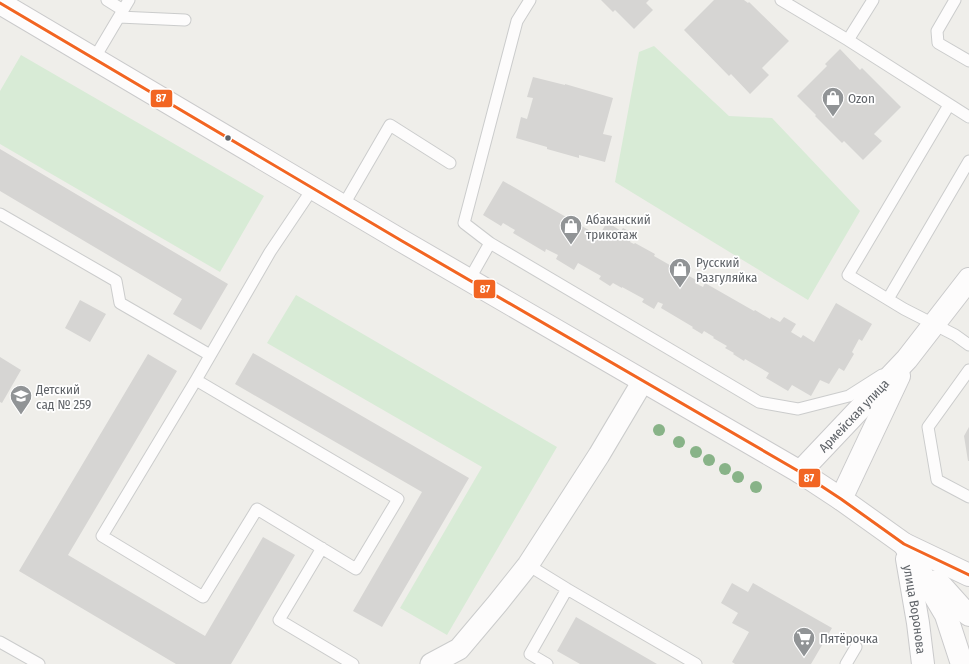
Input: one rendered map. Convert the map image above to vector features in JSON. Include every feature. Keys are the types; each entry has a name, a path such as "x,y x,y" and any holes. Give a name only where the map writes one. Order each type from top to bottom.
{"main road":[{"path":"0,3 469,280 800,472 904,544 969,575"},
{"name":"Армейская улица","path":"800,472 908,359 969,279"},
{"name":"Армейская улица","path":"841,499 908,359"},
{"path":"904,544 969,615"},
{"name":"улица Воронова","path":"904,544 918,623 923,664"},
{"name":"улица Воронова","path":"904,544 946,615 962,664"}],"street":[{"path":"431,664 458,649 528,565 599,455 643,381"}],"lane":[{"path":"107,0 121,14 184,20"},
{"path":"94,59 129,0"},
{"path":"530,0 517,21 464,223 490,243 758,402 798,409 849,396 908,359"},
{"path":"781,0 848,40 969,117"},
{"path":"848,40 873,0"},
{"path":"955,0 937,31 938,43 969,61"},
{"path":"949,105 848,275 904,309 955,335 969,345"},
{"path":"343,206 390,125 450,163"},
{"path":"888,299 969,161"},
{"path":"196,380 398,500 356,569 257,509 203,597 102,536 196,380 270,252 313,188"},
{"path":"0,214 116,281 120,303 210,355"},
{"path":"469,280 490,243"},
{"path":"969,370 928,427 938,480 969,497"},
{"path":"322,548 279,620 353,664"},
{"path":"528,565 696,664"},
{"path":"547,664 530,654 567,589"},
{"path":"0,642 39,664"},
{"path":"846,664 856,647"}],"green space":[{"path":"654,46 729,116 772,118 860,211 808,300 615,182 639,52"},
{"path":"21,55 264,196 220,272 0,144 0,91"},
{"path":"296,295 557,447 447,635 400,608 482,467 267,343"}],"building":[{"path":"601,0 649,0 646,3 653,10 634,29 615,10 613,12"},
{"path":"714,0 744,0 748,3 749,2 789,41 762,68 769,75 750,94 731,74 729,76 684,30"},
{"path":"840,49 860,70 862,68 901,107 874,134 882,141 863,160 844,141 842,143 797,96 827,66 825,64"},
{"path":"533,77 565,84 613,98 603,134 612,136 605,162 579,155 579,158 516,138 521,117 527,119 533,98 527,97"},
{"path":"0,149 228,284 201,330 173,314 182,299 0,191"},
{"path":"503,181 594,233 593,235 598,238 607,222 621,231 623,228 634,234 630,242 635,243 655,254 654,256 696,280 695,283 703,287 705,283 770,319 771,317 780,322 784,317 796,324 791,332 801,338 803,335 814,342 836,303 872,324 862,341 859,339 852,352 854,354 844,371 839,368 829,384 820,380 811,396 792,385 788,391 766,378 769,373 733,354 734,353 725,348 727,346 713,338 714,337 704,331 702,334 661,308 663,304 658,302 654,309 642,302 644,299 613,283 610,286 599,279 601,276 578,263 574,270 556,259 558,255 546,249 545,252 513,233 515,230 503,223 501,226 483,215"},
{"path":"80,300 106,314 90,342 65,328"},
{"path":"253,353 469,478 382,627 353,611 422,492 235,384"},
{"path":"148,354 177,371 68,555 205,636 263,537 295,555 231,664 176,664 19,571"},
{"path":"0,357 21,370 2,403 0,402"},
{"path":"969,427 969,461 968,461 964,436"},
{"path":"732,583 748,592 753,583 832,628 811,664 735,664 732,662 749,632 732,623 738,613 721,603"},
{"path":"576,617 657,664 580,664 557,651"}],"transit line":[{"name":"87","path":"0,3 402,241 800,472 904,544 969,575"}],"place":[{"name":"Ozon","path":"833,118"},
{"name":"Абаканский трикотаж","path":"571,246"},
{"name":"Русский Разгуляйка","path":"680,288"},
{"name":"Детский сад № 259","path":"21,416"},
{"name":"Пятёрочка","path":"804,658"}]}
